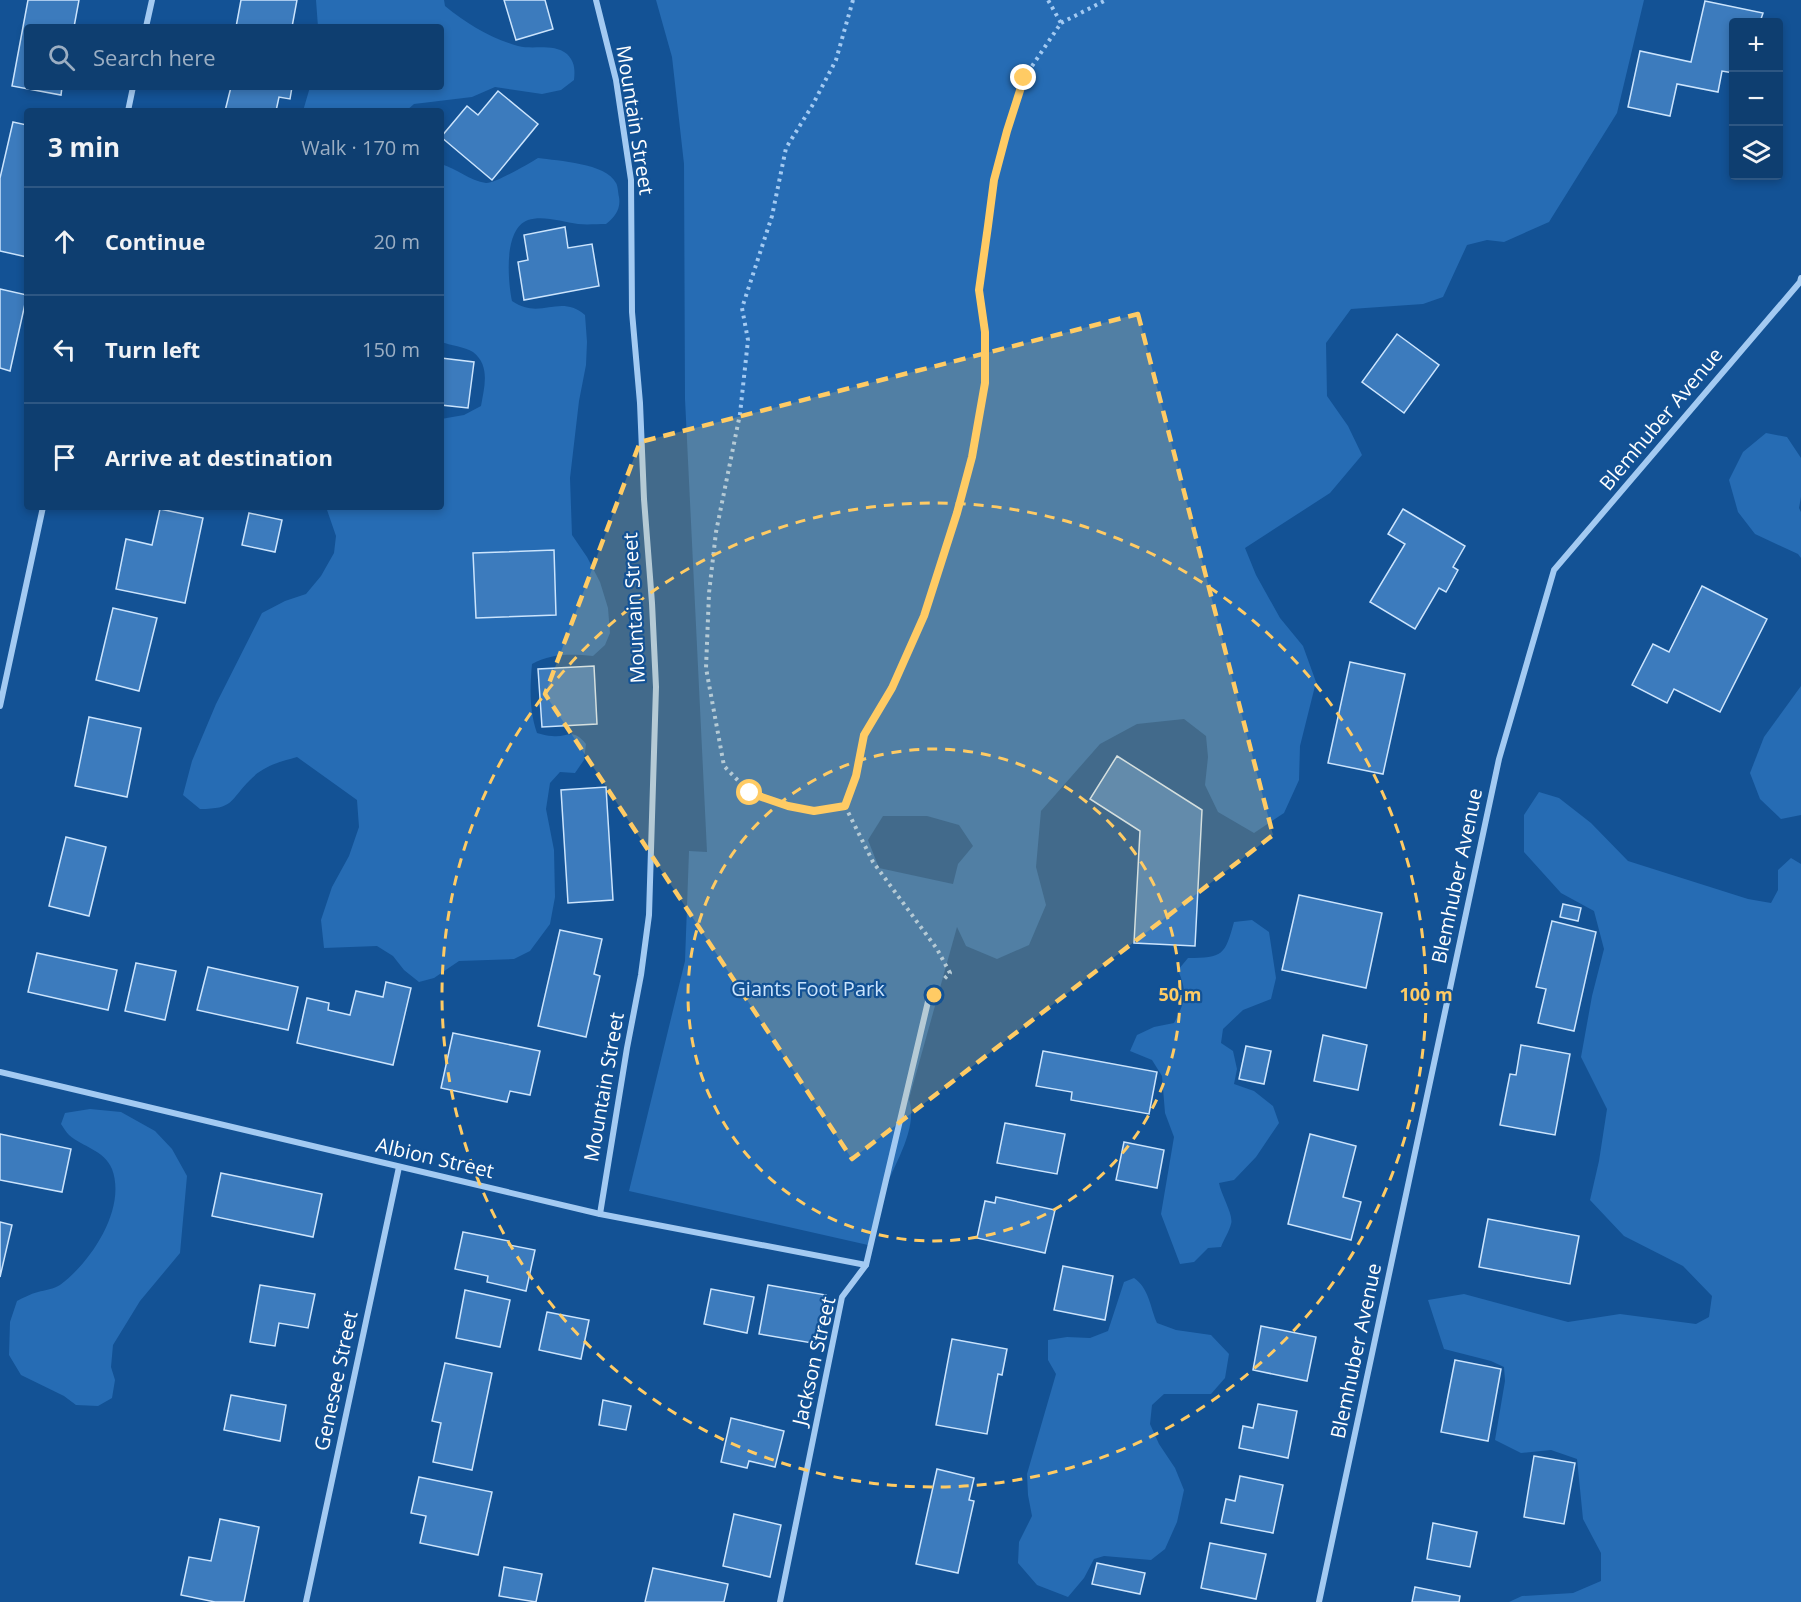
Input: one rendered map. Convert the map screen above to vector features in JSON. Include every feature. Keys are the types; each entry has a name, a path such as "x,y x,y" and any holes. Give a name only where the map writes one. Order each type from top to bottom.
{"street":[{"path":"147,24 152,0"},
{"name":"Mountain Street","path":"596,0 616,80 631,180 632,312 640,403 656,687 649,915 641,975 600,1214"},
{"path":"129,108 132,90"},
{"name":"Blemhuber Avenue","path":"1319,1602 1499,759 1554,570 1800,282 1801,278"},
{"path":"0,706 42,510"},
{"name":"Jackson Street","path":"780,1602 842,1297 866,1265 930,993"},
{"name":"Albion Street","path":"0,1072 600,1214 866,1265"},
{"name":"Genesee Street","path":"306,1602 399,1167"}],"path":[{"path":"845,806 814,811 788,806 750,793 724,766 706,668 709,593 716,532 741,404 748,340 742,308 772,216 786,148 812,106 836,60 853,0"},
{"path":"1048,0 1060,23"},
{"path":"930,993 950,973 937,949 873,862 845,806 856,776 864,735 892,688 924,616 957,513 972,457 985,383 985,332 979,290 994,180 1024,78 1060,23 1106,0"}],"highlighted area":[{"path":"1138,314 1273,835 852,1159 545,694 640,442"}],"green space":[{"path":"316,0 444,0 445,6 462,19 498,39 518,46 556,49 567,54 574,66 574,80 561,90 542,94 495,87 472,97 414,104 409,108 304,108 309,90 444,90 444,24 318,24"},
{"name":"Giants Foot Park","path":"656,0 1644,0 1617,113 1549,222 1504,242 1487,240 1467,245 1443,297 1423,304 1351,309 1326,343 1327,396 1348,426 1362,455 1330,493 1245,548 1256,575 1280,618 1303,646 1316,682 1300,746 1299,780 1284,813 1254,833 1218,812 1205,785 1208,757 1206,736 1184,719 1137,724 1100,744 1041,811 1036,867 1046,905 1029,945 997,959 966,946 957,927 909,1099 911,1111 907,1135 882,1196 868,1245 629,1191 685,961 689,851 707,852 685,399 684,164 672,57","holes":["883,816 927,816 959,825 973,846 958,864 953,884 879,868 868,840"]},
{"path":"538,158 592,167 611,176 618,188 617,212 606,224 578,224 546,219 528,220 520,225 514,234 509,257 512,301 532,309 567,306 585,315 586,365 579,401 570,478 572,535 600,582 608,608 610,633 605,645 593,656 562,655 539,660 532,664 531,707 537,733 552,736 570,734 577,736 586,744 584,760 575,773 560,772 550,783 546,809 554,850 555,897 550,924 530,951 514,959 459,961 434,978 419,982 404,970 393,956 377,946 324,948 321,920 332,887 349,856 359,827 357,800 297,757 260,771 230,802 219,807 200,809 183,795 192,761 216,704 262,613 285,601 306,594 321,576 334,553 336,536 327,510 444,510 444,418 464,415 481,406 485,378 482,364 473,352 444,343 444,165 474,180 486,183 504,177"},
{"path":"1766,433 1787,437 1801,458 1799,508 1801,512 1801,558 1798,554 1755,534 1738,512 1729,480 1743,452"},
{"path":"1801,686 1801,815 1781,819 1760,799 1750,773 1764,737"},
{"path":"1539,792 1559,798 1591,823 1628,861 1748,899 1771,903 1778,890 1778,870 1791,858 1801,864 1801,1602 1509,1602 1522,1596 1573,1593 1601,1581 1601,1553 1583,1519 1577,1459 1551,1450 1521,1453 1495,1440 1505,1381 1504,1367 1491,1361 1444,1349 1428,1300 1464,1294 1568,1322 1620,1314 1696,1324 1709,1317 1712,1296 1683,1266 1624,1236 1590,1200 1607,1109 1581,1057 1592,996 1604,949 1594,911 1561,893 1524,852 1524,815"},
{"path":"1252,920 1269,932 1276,978 1271,999 1243,1010 1223,1029 1221,1043 1233,1051 1237,1069 1234,1084 1254,1091 1273,1106 1279,1123 1256,1157 1234,1180 1219,1183 1231,1220 1221,1247 1208,1248 1194,1262 1180,1264 1161,1214 1174,1137 1165,1113 1162,1076 1152,1060 1130,1051 1137,1035 1154,1027 1174,1023 1184,998 1178,970 1188,958 1216,955 1225,948 1234,922"},
{"path":"90,1109 121,1112 155,1131 172,1149 187,1176 180,1253 140,1301 113,1345 111,1367 115,1380 112,1398 98,1406 76,1405 64,1396 21,1375 9,1355 10,1322 17,1301 58,1286 71,1275 94,1249 110,1217 115,1185 112,1169 104,1157 69,1135 61,1124 65,1113"},
{"path":"1134,1278 1146,1292 1157,1323 1176,1330 1211,1335 1229,1354 1225,1378 1211,1394 1164,1394 1152,1405 1150,1424 1159,1444 1175,1468 1184,1490 1177,1522 1165,1549 1151,1560 1104,1556 1094,1559 1084,1578 1068,1597 1037,1585 1018,1563 1019,1542 1032,1516 1027,1474 1056,1374 1048,1360 1048,1340 1067,1337 1090,1338 1108,1331 1124,1282"}],"building":[{"path":"28,0 79,0 75,24 24,24 24,88 12,86"},
{"path":"241,0 297,0 293,24 237,24"},
{"path":"504,0 545,0 553,29 516,40"},
{"path":"1705,1 1763,13 1761,18 1729,18 1729,72 1722,71 1718,92 1677,84 1670,116 1628,107 1640,51 1691,62"},
{"path":"34,90 62,90 61,95"},
{"path":"230,90 292,90 290,99 279,97 277,108 226,108"},
{"path":"498,91 538,124 492,180 444,140 444,133 467,106 478,115"},
{"path":"13,122 24,124 24,256 0,251 0,178"},
{"path":"565,227 568,248 592,244 599,286 524,300 518,262 528,260 524,235"},
{"path":"0,289 24,294 24,308 10,371 0,368"},
{"path":"1397,334 1439,365 1404,413 1362,382"},
{"path":"444,358 474,362 468,408 444,405"},
{"path":"1403,509 1465,546 1453,567 1458,570 1446,592 1439,588 1415,629 1370,602 1405,544 1388,534"},
{"path":"160,510 203,518 185,603 116,589 126,539 152,545"},
{"path":"249,513 282,520 275,552 242,545"},
{"path":"554,550 556,615 476,618 473,553"},
{"path":"1702,586 1767,619 1720,712 1674,689 1667,703 1632,685 1653,644 1669,652"},
{"path":"113,608 157,618 139,691 96,680"},
{"path":"1350,662 1405,674 1383,774 1328,763"},
{"path":"594,666 597,724 542,727 538,669"},
{"path":"89,717 141,728 127,797 75,786"},
{"path":"1117,756 1202,810 1195,946 1134,943 1140,831 1090,799"},
{"path":"606,787 613,900 568,903 561,790"},
{"path":"66,837 106,847 89,916 49,906"},
{"path":"1299,895 1382,913 1366,988 1282,970"},
{"path":"1563,904 1581,908 1578,921 1560,917"},
{"path":"1552,921 1596,932 1574,1031 1538,1023 1546,989 1536,987"},
{"path":"560,930 602,939 594,974 600,976 586,1037 538,1026"},
{"path":"37,953 117,970 108,1010 28,992"},
{"path":"136,963 176,971 165,1020 125,1011"},
{"path":"208,967 298,987 288,1030 197,1010"},
{"path":"386,982 411,988 393,1065 297,1043 307,998 329,1003 328,1010 350,1015 356,991 383,997"},
{"path":"453,1033 540,1051 530,1095 510,1091 507,1102 441,1088"},
{"path":"1323,1035 1367,1045 1358,1090 1314,1081"},
{"path":"1521,1045 1570,1054 1555,1135 1500,1125 1510,1074 1516,1075"},
{"path":"1246,1046 1271,1051 1264,1084 1239,1079"},
{"path":"1043,1051 1157,1072 1149,1114 1071,1100 1072,1092 1036,1086"},
{"path":"1005,1123 1065,1134 1057,1174 997,1163"},
{"path":"0,1134 71,1149 62,1192 0,1180"},
{"path":"1310,1134 1356,1146 1343,1197 1361,1202 1351,1240 1288,1224"},
{"path":"1124,1142 1164,1150 1157,1188 1116,1180"},
{"path":"221,1173 322,1194 313,1237 212,1216"},
{"path":"996,1197 1055,1210 1045,1253 977,1238 985,1201 995,1203"},
{"path":"1488,1219 1579,1236 1570,1284 1479,1267"},
{"path":"0,1222 12,1225 0,1277"},
{"path":"463,1232 509,1241 509,1245 535,1250 526,1291 487,1282 488,1276 455,1269"},
{"path":"1063,1266 1113,1276 1105,1320 1054,1310"},
{"path":"260,1285 315,1294 308,1328 279,1323 275,1346 250,1342"},
{"path":"768,1285 826,1295 818,1344 759,1334"},
{"path":"711,1289 754,1297 747,1333 704,1324"},
{"path":"465,1290 510,1300 500,1347 456,1338"},
{"path":"547,1312 589,1320 581,1359 539,1350"},
{"path":"1261,1326 1316,1337 1307,1381 1253,1370"},
{"path":"952,1339 1007,1349 1002,1375 998,1374 987,1434 936,1425"},
{"path":"1455,1360 1501,1369 1488,1441 1441,1432"},
{"path":"445,1363 492,1373 472,1470 433,1462 441,1423 432,1421"},
{"path":"231,1395 286,1405 280,1441 224,1430"},
{"path":"603,1400 631,1406 626,1430 599,1425"},
{"path":"1258,1404 1297,1411 1288,1458 1239,1448 1243,1426 1253,1428"},
{"path":"731,1418 784,1431 775,1467 749,1461 747,1468 721,1462"},
{"path":"1534,1456 1575,1463 1564,1524 1524,1517"},
{"path":"937,1469 974,1478 969,1500 974,1501 958,1573 916,1564"},
{"path":"1240,1476 1283,1485 1273,1533 1221,1523 1226,1499 1235,1501"},
{"path":"419,1477 492,1492 478,1555 420,1543 426,1516 411,1513"},
{"path":"734,1514 781,1525 770,1577 723,1566"},
{"path":"220,1519 259,1527 244,1602 215,1602 181,1595 189,1557 211,1561"},
{"path":"1433,1523 1477,1532 1470,1567 1427,1559"},
{"path":"1210,1543 1266,1554 1256,1599 1201,1588"},
{"path":"1097,1563 1145,1573 1140,1594 1092,1584"},
{"path":"504,1567 542,1574 536,1602 499,1596"},
{"path":"653,1568 728,1584 724,1602 645,1602"},
{"path":"1415,1587 1460,1596 1459,1602 1412,1602"}],"route":[{"path":"750,793 788,806 814,811 845,806 856,776 864,735 892,688 924,616 938,578 972,457 985,383 985,332 979,290 994,180 1024,78"}]}
